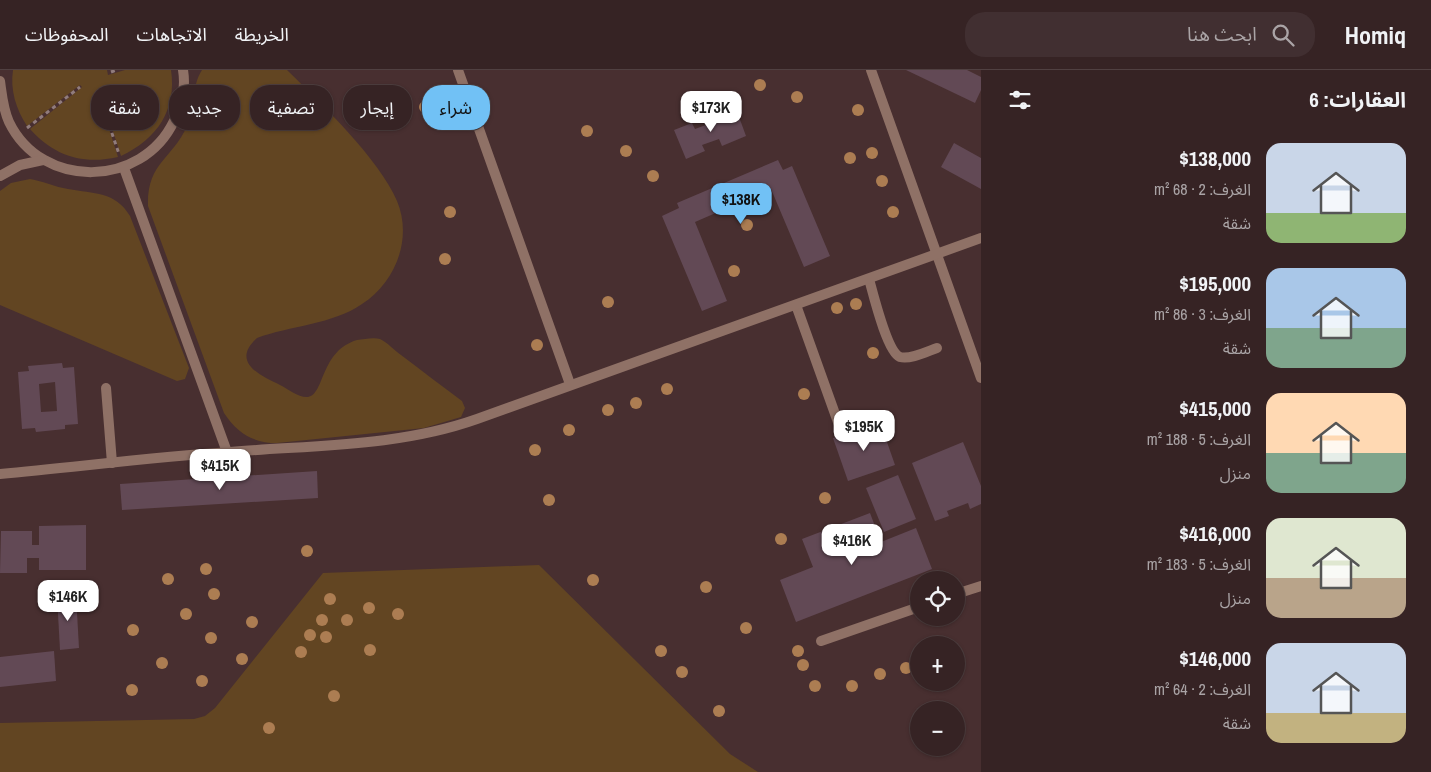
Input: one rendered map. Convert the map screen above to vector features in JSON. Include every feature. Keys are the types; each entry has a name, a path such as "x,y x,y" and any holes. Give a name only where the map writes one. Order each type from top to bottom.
{"lane":[{"path":"2,70 0,81 2,110 17,136 43,160 69,171 96,174 124,168 148,154 168,134 180,109 185,81 183,70"},
{"path":"458,70 570,384"},
{"path":"871,70 981,378"},
{"path":"0,176 20,165 43,160"},
{"path":"124,168 227,452"},
{"path":"0,474 227,452 359,443 429,434 462,424 981,238"},
{"path":"868,279 889,341 897,355 902,358 909,357 937,348"},
{"path":"796,305 839,425"},
{"path":"106,388 112,463"},
{"path":"965,591 981,586"},
{"path":"821,641 910,610"}],"path":[{"path":"111,72 116,70"},
{"path":"17,136 80,87"},
{"path":"111,130 124,168"}],"shaded area":[{"path":"13,70 107,70 108,75 125,70 171,70 172,84 169,85 169,104 159,126 159,85 91,85 91,130 109,130 118,157 93,160 81,159 59,152 49,146 30,129 82,87 80,85 27,126 15,99"},
{"path":"202,70 287,70 302,85 250,85 250,130 333,130 333,116 343,127 343,130 348,132 377,167 397,201 401,215 402,245 398,259 384,284 374,295 351,311 338,316 257,338 249,347 247,354 247,361 251,367 257,373 294,393 308,397 318,388 330,362 345,345 357,340 380,339 462,401 465,408 461,417 424,428 277,443 268,443 246,436 229,420 224,413 148,206 149,191 156,170 185,130 240,130 240,85 196,85"},
{"path":"113,130 156,130 145,141 121,156"},
{"path":"30,179 63,188 103,195 118,202 124,208 130,216 189,368 185,379 177,381 0,305 0,191 11,183"},
{"path":"539,565 730,754 758,772 0,772 0,723 194,719 205,716 215,708 323,573"}],"building":[{"path":"906,70 967,70 981,77 981,90 975,103"},
{"path":"735,106 746,136 722,146 719,139 702,145 705,151 686,159 674,130 692,123 695,129 714,122 711,116"},
{"path":"954,143 981,158 981,189 941,167"},
{"path":"778,160 783,170 792,166 830,256 804,267 771,189 695,222 727,301 702,311 662,216 679,208 677,203"},
{"path":"62,363 63,368 74,367 78,424 65,425 65,429 36,432 35,428 22,429 18,372 29,371 28,366","holes":["55,382 57,411 41,412 39,384"]},
{"path":"880,422 895,465 848,481 833,438"},
{"path":"963,442 981,486 981,504 970,509 968,503 947,511 949,516 935,521 912,463"},
{"path":"317,471 318,498 122,510 120,484"},
{"path":"898,475 916,519 884,532 866,488"},
{"path":"870,513 881,542 916,528 932,569 927,571 910,571 910,578 796,622 780,580 813,567 802,539"},
{"path":"86,525 86,570 39,570 39,558 27,558 27,573 0,573 1,531 32,531 32,545 39,545 39,526"},
{"path":"76,595 79,648 60,650 57,596"},
{"path":"54,651 56,681 0,687 0,657"}]}
